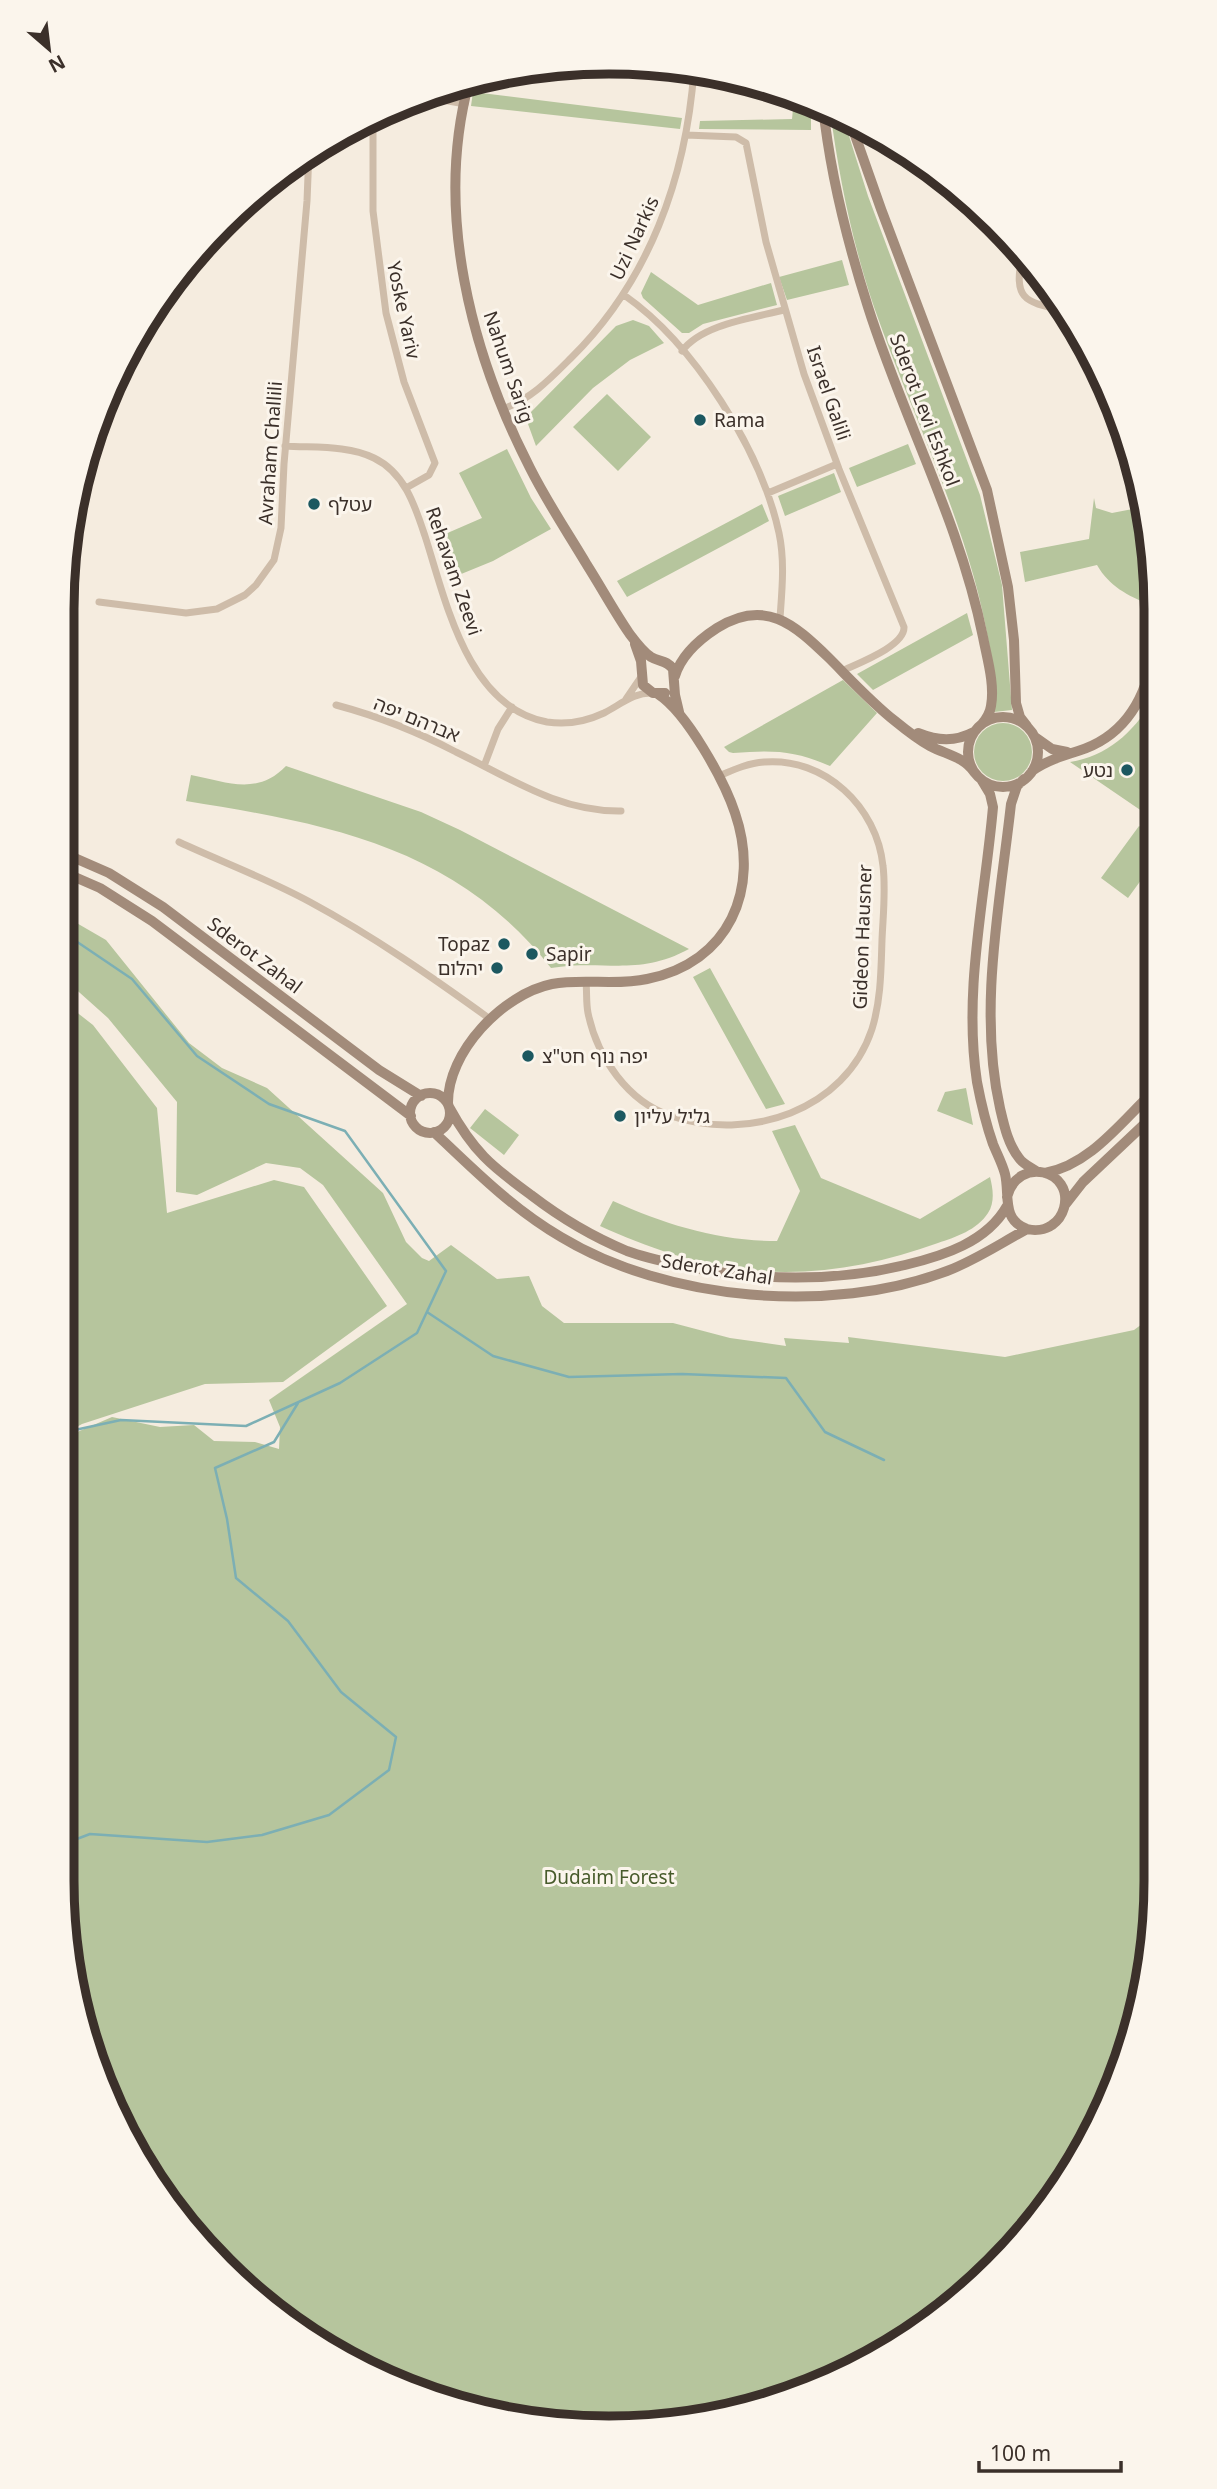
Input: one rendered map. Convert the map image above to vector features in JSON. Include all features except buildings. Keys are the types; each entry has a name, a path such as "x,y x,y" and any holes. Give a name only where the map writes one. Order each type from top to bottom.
{"street":[{"name":"Uzi Narkis","path":"503,409 527,397 546,383 592,337 624,295 643,263 657,233 678,173 693,81"},
{"name":"Nahum Sarig","path":"467,93 458,158 457,192 461,261 480,345 523,455 547,498 631,635 645,652 659,660"},
{"path":"443,100 465,104"},
{"name":"Sderot Levi Eshkol","path":"825,120 837,192 859,278 888,363 958,543 973,594 992,694 989,713 978,728"},
{"name":"Yoske Yariv","path":"373,129 373,211 386,313 404,382 435,463 429,475 406,488"},
{"name":"Sderot Levi Eshkol","path":"854,134 883,217 987,490 1008,587 1014,640 1016,703 1021,720 1030,731"},
{"name":"Israel Galili","path":"686,135 734,137 746,143 763,232 808,384 837,464 905,631 895,644 842,671"},
{"name":"Avraham Challili","path":"99,601 186,613 201,612 231,603 250,590 266,573 279,545 308,166"},
{"path":"1020,267 1018,281 1023,296 1034,304 1050,307"},
{"path":"624,295 656,321 682,351 727,412 750,451 768,492 780,546 783,577 780,618"},
{"path":"682,351 708,331 784,310"},
{"name":"Rehavam Zeevi","path":"285,446 340,449 364,454 391,469 406,488 414,504 455,627 467,653 480,675 495,693 512,707 539,719 567,723 605,713 623,701 643,693 656,694"},
{"path":"768,492 837,464"},
{"path":"656,694 668,690 683,660 716,629 738,618 761,615 780,618 807,636 891,718 928,744 962,759 978,776 992,785 1003,786 1014,784 1048,761 1097,744 1122,725 1144,687"},
{"name":"Nahum Sarig","path":"631,635 640,657 642,675"},
{"path":"458,1063 449,1086 450,1116 447,1124 434,1132 419,1129 411,1116 413,1104 423,1095 438,1088 490,1019 508,1003 536,988 568,982 627,982 664,975 707,953 726,931 738,903 744,859 737,816 719,776 679,712 645,687 642,675 650,662 676,656 695,646"},
{"path":"659,660 670,665 675,679 679,712"},
{"name":"Rehavam Zeevi","path":"623,701 642,675"},
{"name":"אברהם יפה","path":"336,705 415,733 524,788 564,804 592,810 621,811"},
{"path":"484,766 498,729 512,707"},
{"path":"891,718 923,735 959,739 992,719 1002,717 1018,720 1052,749 1077,751"},
{"path":"978,728 969,741 970,763 990,794 993,807 973,982 973,1041 981,1101 990,1136 1004,1172 1012,1219 1027,1229 1050,1227 1060,1217 1065,1205 1083,1182 1144,1124"},
{"path":"1030,731 1037,746 1037,756 1034,767 1015,789 1011,808 991,982 990,1031 998,1097 1009,1141 1021,1162 1053,1177 1062,1187 1065,1205"},
{"name":"Gideon Hausner","path":"586,982 588,1013 609,1064 643,1102 665,1114 690,1122 717,1126 747,1124 796,1112 831,1091 858,1060 877,1009 884,897 884,866 877,838 866,814 850,794 831,779 799,765 764,762 719,776"},
{"path":"179,842 307,900 344,920 401,956 490,1019"},
{"name":"Sderot Zahal","path":"74,858 109,873 163,907 379,1070 423,1095"},
{"name":"Sderot Zahal","path":"74,877 100,888 152,921 411,1116"},
{"path":"423,1095 436,1094 449,1105"},
{"path":"1007,1201 1012,1184 1018,1177 1060,1170 1082,1160 1144,1101"},
{"name":"Sderot Zahal","path":"449,1105 465,1135 486,1161 571,1223 644,1257 722,1273 808,1279 877,1272 940,1255 966,1243 990,1229 1007,1201"},
{"name":"Sderot Zahal","path":"434,1132 495,1191 562,1238 639,1273 719,1290 793,1297 850,1294 880,1289 946,1271 974,1259 1027,1229"}],"green space":[{"path":"473,92 682,118 680,129 471,106"},
{"path":"793,109 811,113 811,130 699,129 700,121 792,119"},
{"path":"832,123 847,130 868,196 980,495 1002,585 1012,710 994,712 996,695 991,652 968,557 939,473 889,349 866,283 847,209"},
{"path":"842,260 849,285 787,300 779,277"},
{"path":"651,272 698,305 771,283 777,305 703,324 689,333 682,333 643,298 641,293"},
{"path":"633,320 649,326 664,343 630,360 593,388 536,446 528,424 530,413 616,326"},
{"path":"607,394 651,437 618,471 573,427"},
{"path":"908,444 916,464 857,487 849,468"},
{"path":"507,449 531,498 551,529 493,561 449,579 436,538 482,518 459,473"},
{"path":"834,473 841,492 785,516 778,496"},
{"path":"1094,498 1096,508 1112,513 1134,509 1144,601 1107,579 1097,565 1025,582 1020,552 1089,539"},
{"path":"762,504 769,521 627,597 617,581"},
{"path":"967,613 973,635 873,690 857,674"},
{"path":"843,680 877,713 830,766 794,754 733,753 724,747"},
{"path":"1144,714 1144,813 1070,762 1107,748"},
{"path":"1003,723 1019,728 1027,736 1032,752 1027,768 1019,776 1003,781 987,776 979,768 974,752 979,736 987,728"},
{"path":"286,766 421,812 689,949 653,963 551,968 514,927 474,894 431,868 386,848 339,832 186,801 191,775 229,783 253,784 275,775"},
{"path":"1139,826 1144,829 1144,876 1128,898 1101,878"},
{"name":"Dudaim Forest","path":"74,921 106,940 189,1043 222,1068 267,1088 383,1193 406,1242 422,1258 429,1261 451,1245 497,1279 529,1276 542,1306 564,1323 673,1323 730,1338 786,1346 784,1338 849,1343 848,1337 1005,1357 1134,1330 1144,1322 1144,1880 1139,1950 1125,2019 1103,2085 1088,2117 1072,2148 1033,2206 987,2259 961,2283 934,2305 876,2344 813,2375 780,2387 713,2405 678,2411 608,2416 574,2414 539,2411 470,2397 404,2375 372,2360 341,2344 283,2305 230,2259 206,2233 184,2206 145,2148 114,2085 102,2052 84,1985 78,1950 74,1880 74,1433 112,1417 160,1427 194,1425 214,1441 255,1442 279,1449 280,1427 269,1400 407,1304 323,1185 300,1168 266,1163 197,1195 176,1192 177,1102 108,1018 74,988"},
{"path":"710,968 785,1104 766,1109 693,977"},
{"path":"74,1010 93,1025 157,1108 167,1213 274,1180 304,1187 387,1306 283,1382 205,1384 74,1429"},
{"path":"966,1088 973,1125 937,1111 945,1092"},
{"path":"485,1109 519,1135 504,1155 470,1128"},
{"path":"795,1125 821,1178 920,1219 990,1177 993,1195 990,1209 978,1224 966,1232 915,1251 868,1263 797,1272 748,1270 710,1264 654,1248 600,1226 613,1201 693,1230 734,1238 777,1241 800,1191 772,1131"}],"waterway":[{"path":"74,940 132,979 197,1056 269,1104 345,1131 446,1271 417,1333 340,1383 246,1426 121,1420 74,1430"},
{"path":"427,1312 493,1356 569,1377 682,1374 786,1378 825,1432 884,1460"},
{"path":"74,1840 90,1834 207,1842 262,1835 329,1815 389,1770 396,1737 341,1692 288,1621 236,1578 227,1519 215,1468 274,1442 298,1403"}],"place":[{"name":"Rama","path":"700,420"},
{"name":"עטלף","path":"314,504"},
{"name":"נטע","path":"1127,770"},
{"name":"Topaz","path":"504,944"},
{"name":"Sapir","path":"532,954"},
{"name":"יהלום","path":"497,968"},
{"name":"יפה נוף חט\"צ","path":"528,1056"},
{"name":"גליל עליון","path":"620,1116"}]}
